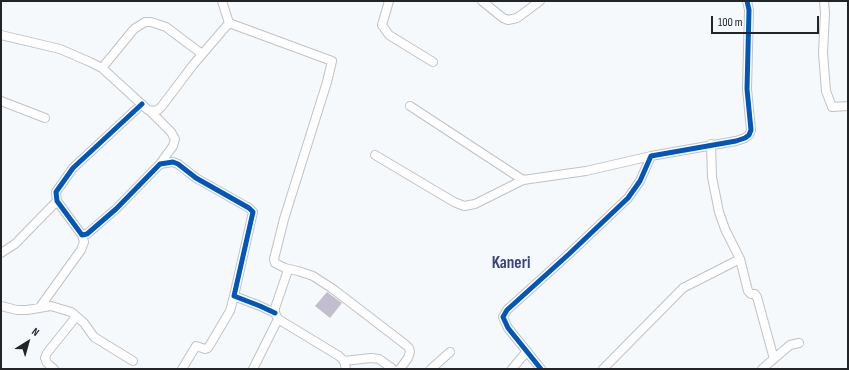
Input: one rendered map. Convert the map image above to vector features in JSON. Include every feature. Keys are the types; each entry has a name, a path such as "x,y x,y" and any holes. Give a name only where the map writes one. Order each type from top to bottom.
{"street":[{"path":"222,1 229,23"},
{"path":"390,1 382,25 389,35 433,62"},
{"path":"482,1 503,18 508,20 517,18 540,1"},
{"path":"375,155 454,202 464,206 475,204 523,180 586,171 651,156 745,138 749,135 751,130 747,89 749,10 747,1"},
{"path":"824,1 825,13 823,53 826,91 832,107 848,106"},
{"path":"102,68 134,29 145,22 151,22 166,27 202,54"},
{"path":"150,111 158,110 162,106 202,54 229,23"},
{"path":"229,23 332,61 327,82 284,219 274,258 275,263 285,268 312,276 333,289 406,345 410,352 408,358 400,369"},
{"path":"1,35 60,49 102,68 150,111 171,132 175,139 173,146 160,164 136,190 87,234 82,235"},
{"path":"1,101 45,118"},
{"path":"40,308 81,250 84,242 82,235 57,201 56,192 73,168 142,104"},
{"path":"410,106 523,180"},
{"path":"711,144 712,177 715,196 725,229 740,259 748,291 750,294 755,294 757,297 774,359"},
{"path":"541,369 508,328 503,318 504,314 628,198 640,181 651,156"},
{"path":"160,164 172,162 178,164 196,178 249,208 253,212 230,311 208,348 205,350 196,346 182,369"},
{"path":"1,253 15,244 57,201"},
{"path":"603,369 683,288 740,259"},
{"path":"253,369 277,316 275,308 287,273 285,268"},
{"path":"234,296 260,306 277,316 339,356 345,365 371,358 379,359 393,369"},
{"path":"1,306 17,310 27,310 46,306 56,307 71,312 84,323 94,337 133,361"},
{"path":"54,369 47,363 45,358 47,353 76,316"},
{"path":"762,369 790,345 799,343"},
{"path":"512,369 527,351"},
{"path":"431,369 450,352"}],"building":[{"path":"327,292 342,303 330,318 315,306"}],"cycle path":[{"path":"541,369 508,328 503,317 507,310 628,198 640,181 651,156 736,141 749,135 751,130 747,89 749,10 747,1"},
{"path":"142,104 73,168 56,192 57,201 82,235 87,234 116,209 160,164 173,162 178,164 196,178 249,208 253,212 234,296 275,313"}],"district":[{"name":"Kaneri","path":"511,264"}]}
